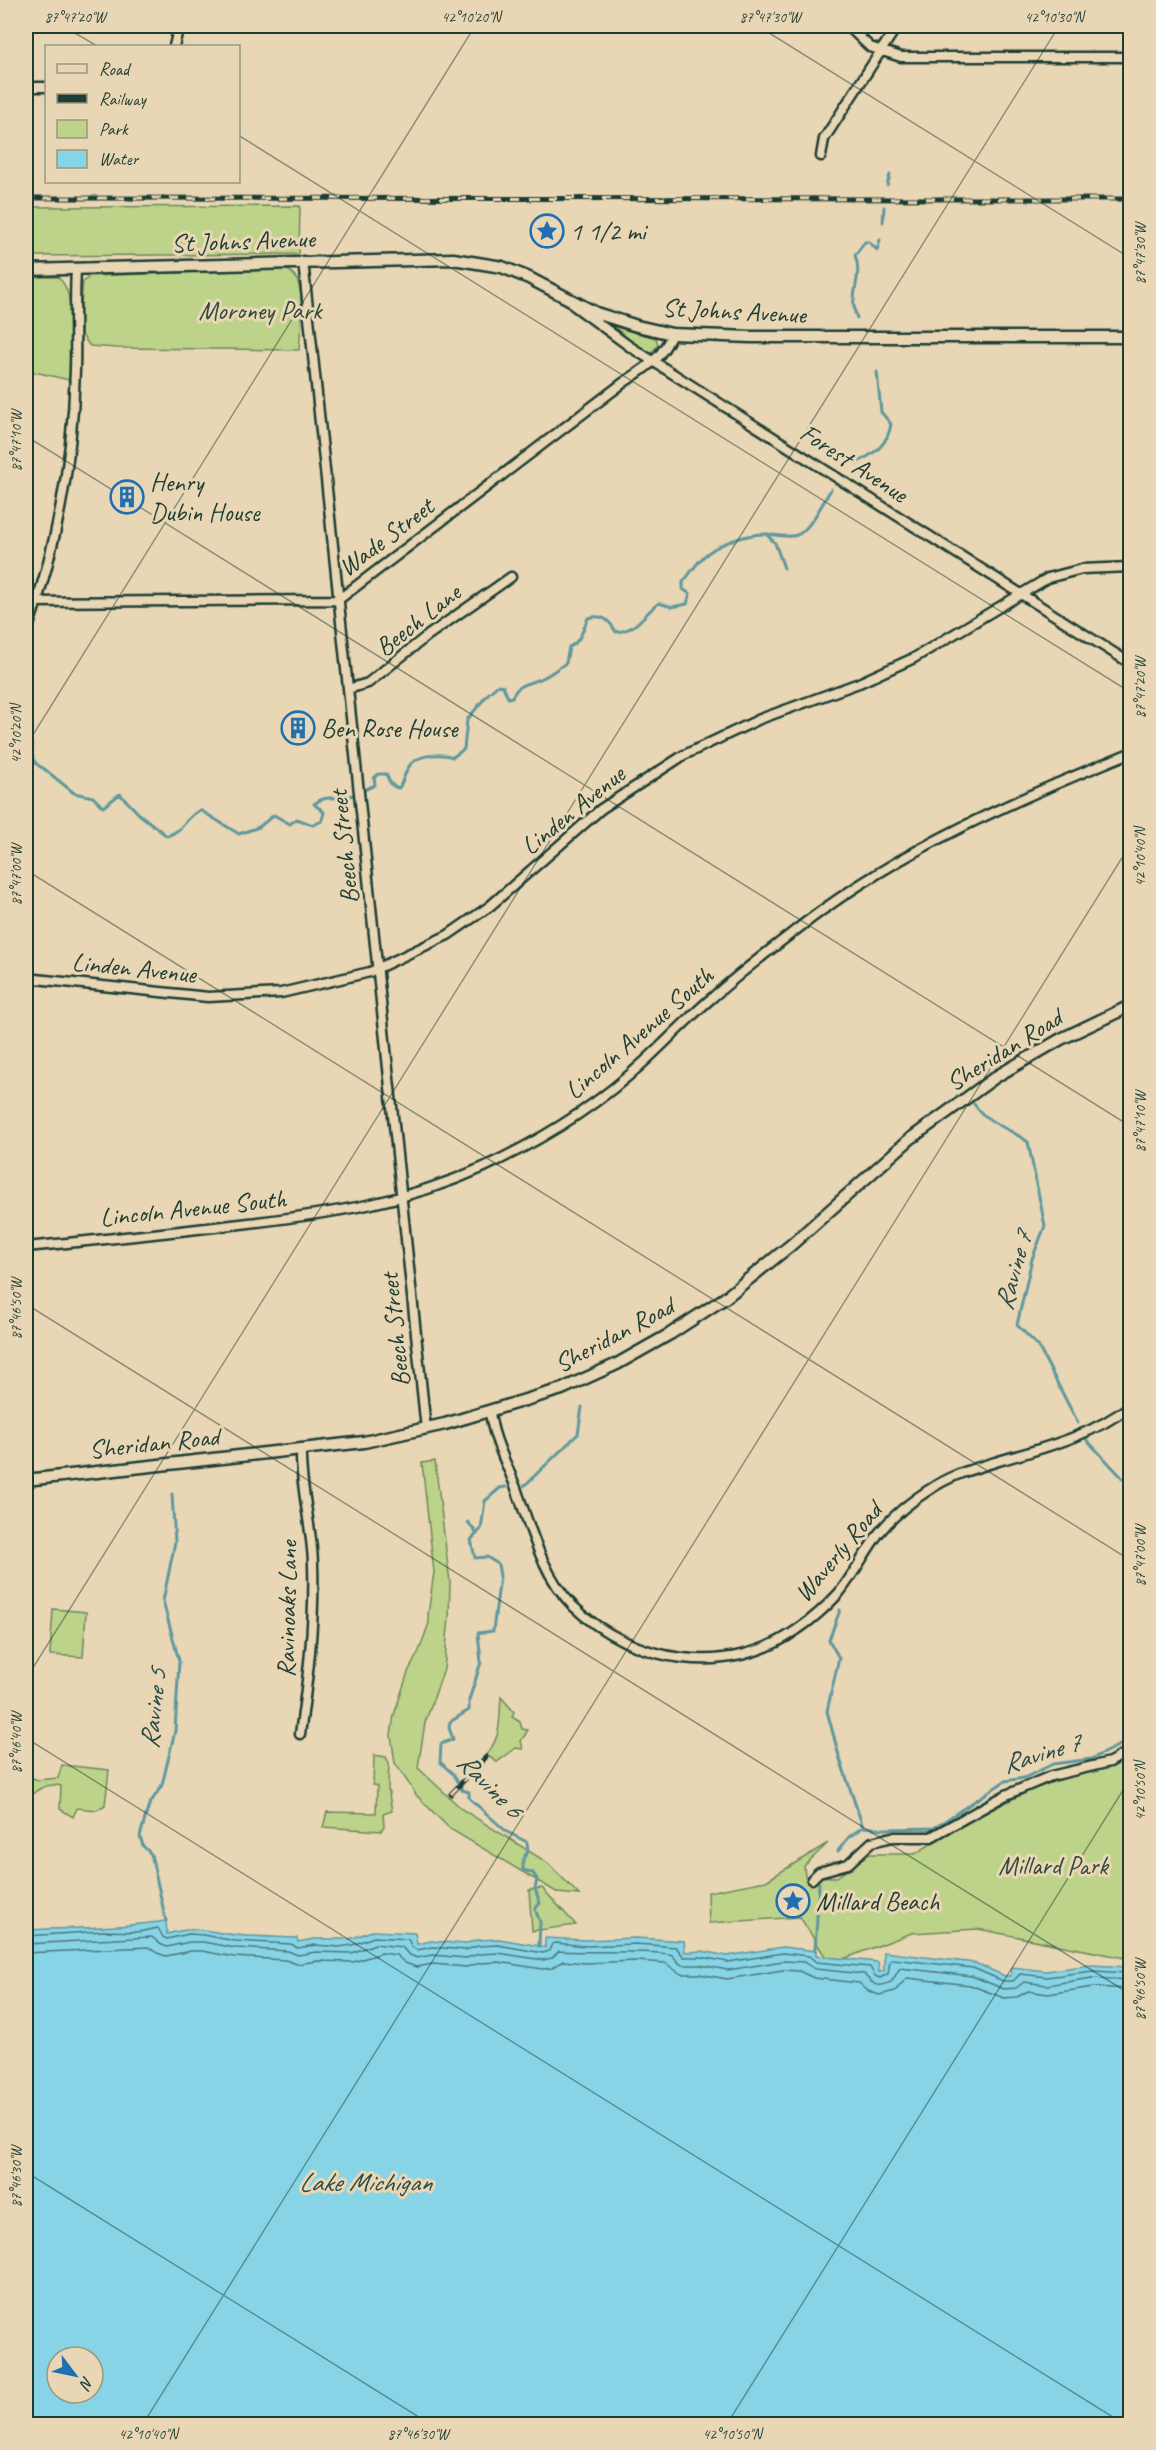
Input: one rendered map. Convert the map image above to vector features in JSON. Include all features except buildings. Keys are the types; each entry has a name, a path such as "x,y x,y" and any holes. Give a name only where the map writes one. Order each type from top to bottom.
{"street":[{"path":"174,45 179,26"},
{"path":"848,26 863,43 880,52 912,57 1131,57"},
{"path":"821,156 824,139 897,26"},
{"path":"26,87 45,87"},
{"name":"St Johns Avenue","path":"26,270 303,261 453,259 502,267 529,278 596,313 672,334 752,337 1131,338"},
{"name":"Beech Street","path":"303,261 426,1429"},
{"path":"26,634 38,600 63,496 68,461 75,371 76,269"},
{"name":"Forest Avenue","path":"558,293 608,332 1131,663"},
{"name":"Wade Street","path":"26,602 38,600 338,600 623,383 656,362 672,334"},
{"name":"Linden Avenue","path":"26,978 208,997 281,993 369,972 448,935 482,912 510,891 601,809 684,755 760,719 825,696 914,657 1048,578 1082,569 1131,567"},
{"name":"Beech Lane","path":"348,689 368,684 427,636 511,577"},
{"name":"Lincoln Avenue South","path":"26,1247 339,1212 403,1197 483,1167 563,1124 599,1100 643,1063 710,998 809,920 861,885 923,847 1008,804 1131,753"},
{"name":"Sheridan Road","path":"26,1480 364,1442 426,1429 562,1389 617,1364 670,1334 735,1290 791,1245 910,1139 997,1076 1061,1039 1131,1006"},
{"name":"Waverly Road","path":"490,1411 496,1436 537,1544 551,1575 573,1605 597,1624 635,1646 680,1658 709,1660 727,1659 759,1649 797,1630 840,1592 880,1532 904,1506 938,1484 974,1467 1091,1431 1131,1406"},
{"name":"Ravinoaks Lane","path":"300,1734 309,1671 313,1591 313,1562 301,1450"},
{"path":"812,1879 819,1872 848,1864 872,1842 880,1839 932,1837 1006,1795 1051,1776 1110,1762 1131,1750"}],"green space":[{"path":"300,206 299,254 26,256 26,207"},
{"name":"Moroney Park","path":"283,269 297,280 300,291 299,350 116,348 90,346 81,334 83,282 90,276"},
{"path":"26,277 58,277 65,285 71,310 69,380 26,370"},
{"path":"611,326 656,338 658,345 650,354 647,353 610,328"},
{"path":"435,1461 450,1582 449,1618 444,1669 425,1723 418,1768 463,1810 548,1863 579,1895 558,1893 450,1829 417,1796 395,1763 391,1735 394,1715 408,1672 419,1651 429,1623 434,1572 422,1463"},
{"path":"53,1609 86,1612 83,1657 50,1655"},
{"path":"501,1697 514,1712 512,1717 520,1722 522,1729 528,1730 521,1741 523,1749 516,1748 497,1762 486,1755 497,1734"},
{"path":"374,1755 386,1757 389,1763 388,1789 392,1811 383,1814 384,1826 381,1831 323,1827 327,1812 376,1813 377,1786 373,1785"},
{"name":"Millard Park","path":"1130,1756 1130,1959 978,1929 912,1933 830,1964 800,1917 709,1923 708,1892 766,1881 828,1843 804,1866 805,1876 837,1877 868,1854 915,1854 956,1828 1030,1790"},
{"path":"62,1765 109,1770 105,1805 97,1810 77,1808 73,1817 60,1809 61,1786 56,1785 41,1788 26,1801 26,1779 29,1776 37,1780 58,1778"},
{"path":"542,1888 576,1925 532,1931 529,1890"}],"water":[{"name":"Lake Michigan","path":"166,1921 167,1934 202,1930 244,1936 297,1938 298,1942 314,1939 350,1939 372,1931 415,1933 417,1944 431,1941 465,1944 476,1940 499,1939 545,1947 545,1938 586,1940 636,1938 684,1941 685,1952 702,1951 727,1956 783,1947 816,1951 816,1956 878,1962 879,1972 884,1971 884,1952 975,1963 1005,1976 1011,1976 1012,1967 1046,1971 1091,1965 1130,1967 1130,2424 26,2424 26,1930"}],"waterway":[{"path":"887,185 890,175"},
{"path":"883,222 884,207"},
{"path":"857,318 854,310 858,272 855,255 865,242 869,242 877,250 880,240"},
{"path":"856,463 879,448 887,438 891,424 881,412 877,372"},
{"path":"767,534 790,536 802,532 816,515 831,489"},
{"path":"26,743 32,744 35,762 74,793 93,797 103,807 120,794 139,814 167,836 177,831 200,810 239,834 259,827 274,815 290,824 297,819 313,825 322,821 324,812 314,804 318,801 359,793 373,786 374,778 378,774 386,774 392,785 399,788 408,768 416,760 432,755 453,757 464,749 467,720 488,694 498,685 503,686 508,698 512,697 521,686 547,676 566,663 569,647 579,639 588,618 605,619 616,632 635,625 659,603 672,607 687,604 690,594 683,589 683,582 701,559 720,545 751,535 766,534 775,543 784,568"},
{"name":"Ravine 7","path":"974,1104 992,1121 1028,1142 1045,1226 1032,1259 1017,1325 1038,1346 1078,1423"},
{"name":"Ravine 6","path":"524,1486 578,1434 582,1407"},
{"name":"Ravine 7","path":"1086,1439 1130,1486"},
{"name":"Ravine 6","path":"506,1487 500,1488 485,1501 481,1529 471,1540 475,1558 487,1557 498,1564 500,1576 493,1631 478,1633 481,1662 469,1700 469,1710 450,1722 449,1728 453,1739 441,1744 440,1762 453,1774 462,1790 469,1792 469,1798 507,1832 527,1842 528,1851 523,1859 523,1870 533,1873 537,1879 535,1889 540,1903 535,1909 540,1922 539,1946"},
{"name":"Ravine 5","path":"166,1921 151,1854 143,1846 140,1836 149,1805 162,1785 175,1731 179,1661 163,1601 175,1542 172,1494"},
{"path":"468,1522 477,1534"},
{"name":"Ravine 7","path":"840,1610 829,1640 839,1658 827,1711 839,1756 863,1827"},
{"name":"Ravine 7","path":"838,1851 849,1837 863,1827 934,1828 1005,1781 1024,1778 1053,1764 1091,1759 1130,1740"},
{"name":"Ravine 7","path":"815,1951 819,1883"}],"railway":[{"path":"26,198 1130,199"},
{"path":"451,1794 486,1757"}],"place":[{"name":"1 1/2 mi","path":"547,231"},
{"name":"Henry Dubin House","path":"127,497"},
{"name":"Ben Rose House","path":"298,728"},
{"name":"Millard Beach","path":"793,1901"}]}
